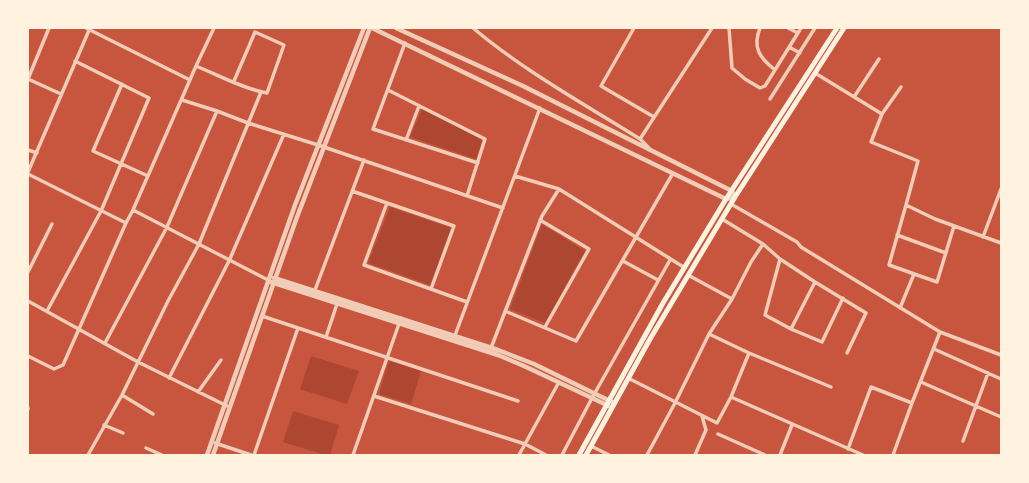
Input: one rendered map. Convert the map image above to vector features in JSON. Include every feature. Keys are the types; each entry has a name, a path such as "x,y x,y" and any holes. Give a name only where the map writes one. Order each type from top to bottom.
{"main road":[{"path":"787,113 837,28"},
{"path":"579,455 726,199 815,73 816,66 844,28"},
{"path":"586,455 628,378 772,135"}],"street":[{"path":"49,28 28,79 62,94"},
{"path":"126,223 28,173 62,94 88,28 190,80"},
{"path":"28,356 54,369 64,365 78,328 133,210 214,28"},
{"path":"207,455 268,280 318,145 364,28"},
{"path":"214,455 273,283 371,28 540,108 726,199 735,198 732,191 524,86 396,28"},
{"path":"473,28 487,40 546,80 640,138 650,150"},
{"path":"634,28 601,86 654,117"},
{"path":"640,138 712,28"},
{"path":"729,28 731,64 734,70 760,88 765,86 801,28"},
{"path":"760,28 756,38 761,59 775,70"},
{"path":"788,28 798,33"},
{"path":"770,99 815,28"},
{"path":"196,66 234,82 267,93 284,45 255,32 234,82"},
{"path":"405,43 373,129 478,163"},
{"path":"789,47 800,53"},
{"path":"854,97 879,59"},
{"path":"47,311 101,211 122,165 149,98 75,61"},
{"path":"815,73 882,114"},
{"path":"122,84 93,151 148,176"},
{"path":"901,87 882,114 871,142 918,161 889,265 937,282 954,226"},
{"path":"388,90 485,139 467,196"},
{"path":"88,455 122,395 199,244 261,92"},
{"path":"182,100 503,208"},
{"path":"406,140 419,106"},
{"path":"453,341 540,108"},
{"path":"105,343 167,227 217,111"},
{"path":"169,378 229,261 284,134"},
{"path":"28,150 36,153"},
{"path":"315,290 364,160"},
{"path":"506,311 576,341 673,173"},
{"path":"514,176 560,189 670,260 685,268"},
{"path":"492,348 540,220 560,189"},
{"path":"983,236 1001,189"},
{"path":"352,191 454,226 431,289"},
{"path":"387,203 364,265 467,302"},
{"path":"731,204 797,242 801,247 940,332 1001,355"},
{"path":"906,205 954,226 1001,243"},
{"path":"133,210 273,283 504,358 613,405"},
{"path":"722,219 763,244 780,259 815,282 866,313 847,353"},
{"path":"540,220 589,249 545,327"},
{"path":"28,272 52,224"},
{"path":"897,235 946,254"},
{"path":"646,455 675,403 709,334 732,299 763,244"},
{"path":"780,259 765,315 791,329 822,342 843,298"},
{"path":"562,455 593,396 670,260"},
{"path":"623,261 658,280"},
{"path":"900,308 914,274"},
{"path":"688,275 732,299"},
{"path":"268,280 275,278 315,290 492,348 534,364 593,396"},
{"path":"791,329 815,282"},
{"path":"28,301 138,362 230,407"},
{"path":"326,337 337,304"},
{"path":"262,316 518,401"},
{"path":"353,455 401,318"},
{"path":"212,442 252,455 298,328"},
{"path":"893,455 940,332"},
{"path":"709,334 749,353 830,387"},
{"path":"934,349 1001,379"},
{"path":"628,378 717,423 731,397 749,353"},
{"path":"198,392 221,360"},
{"path":"963,441 988,373"},
{"path":"519,455 559,382"},
{"path":"921,382 1001,417"},
{"path":"848,449 871,386 912,403"},
{"path":"122,395 153,414"},
{"path":"374,396 525,444 546,455"},
{"path":"731,397 863,455"},
{"path":"695,455 706,430 702,416"},
{"path":"104,425 123,433"},
{"path":"780,455 792,425"},
{"path":"718,434 765,455"},
{"path":"591,446 609,455"},
{"path":"146,448 162,455"}],"shaded area":[{"path":"422,109 482,140 476,159 410,137"},
{"path":"390,207 451,228 430,285 368,263"},
{"path":"542,224 585,251 545,323 510,309"},
{"path":"311,356 359,371 347,404 300,389"},
{"path":"389,361 421,371 411,404 379,394"},
{"path":"293,411 339,425 330,455 325,455 283,442"}]}
